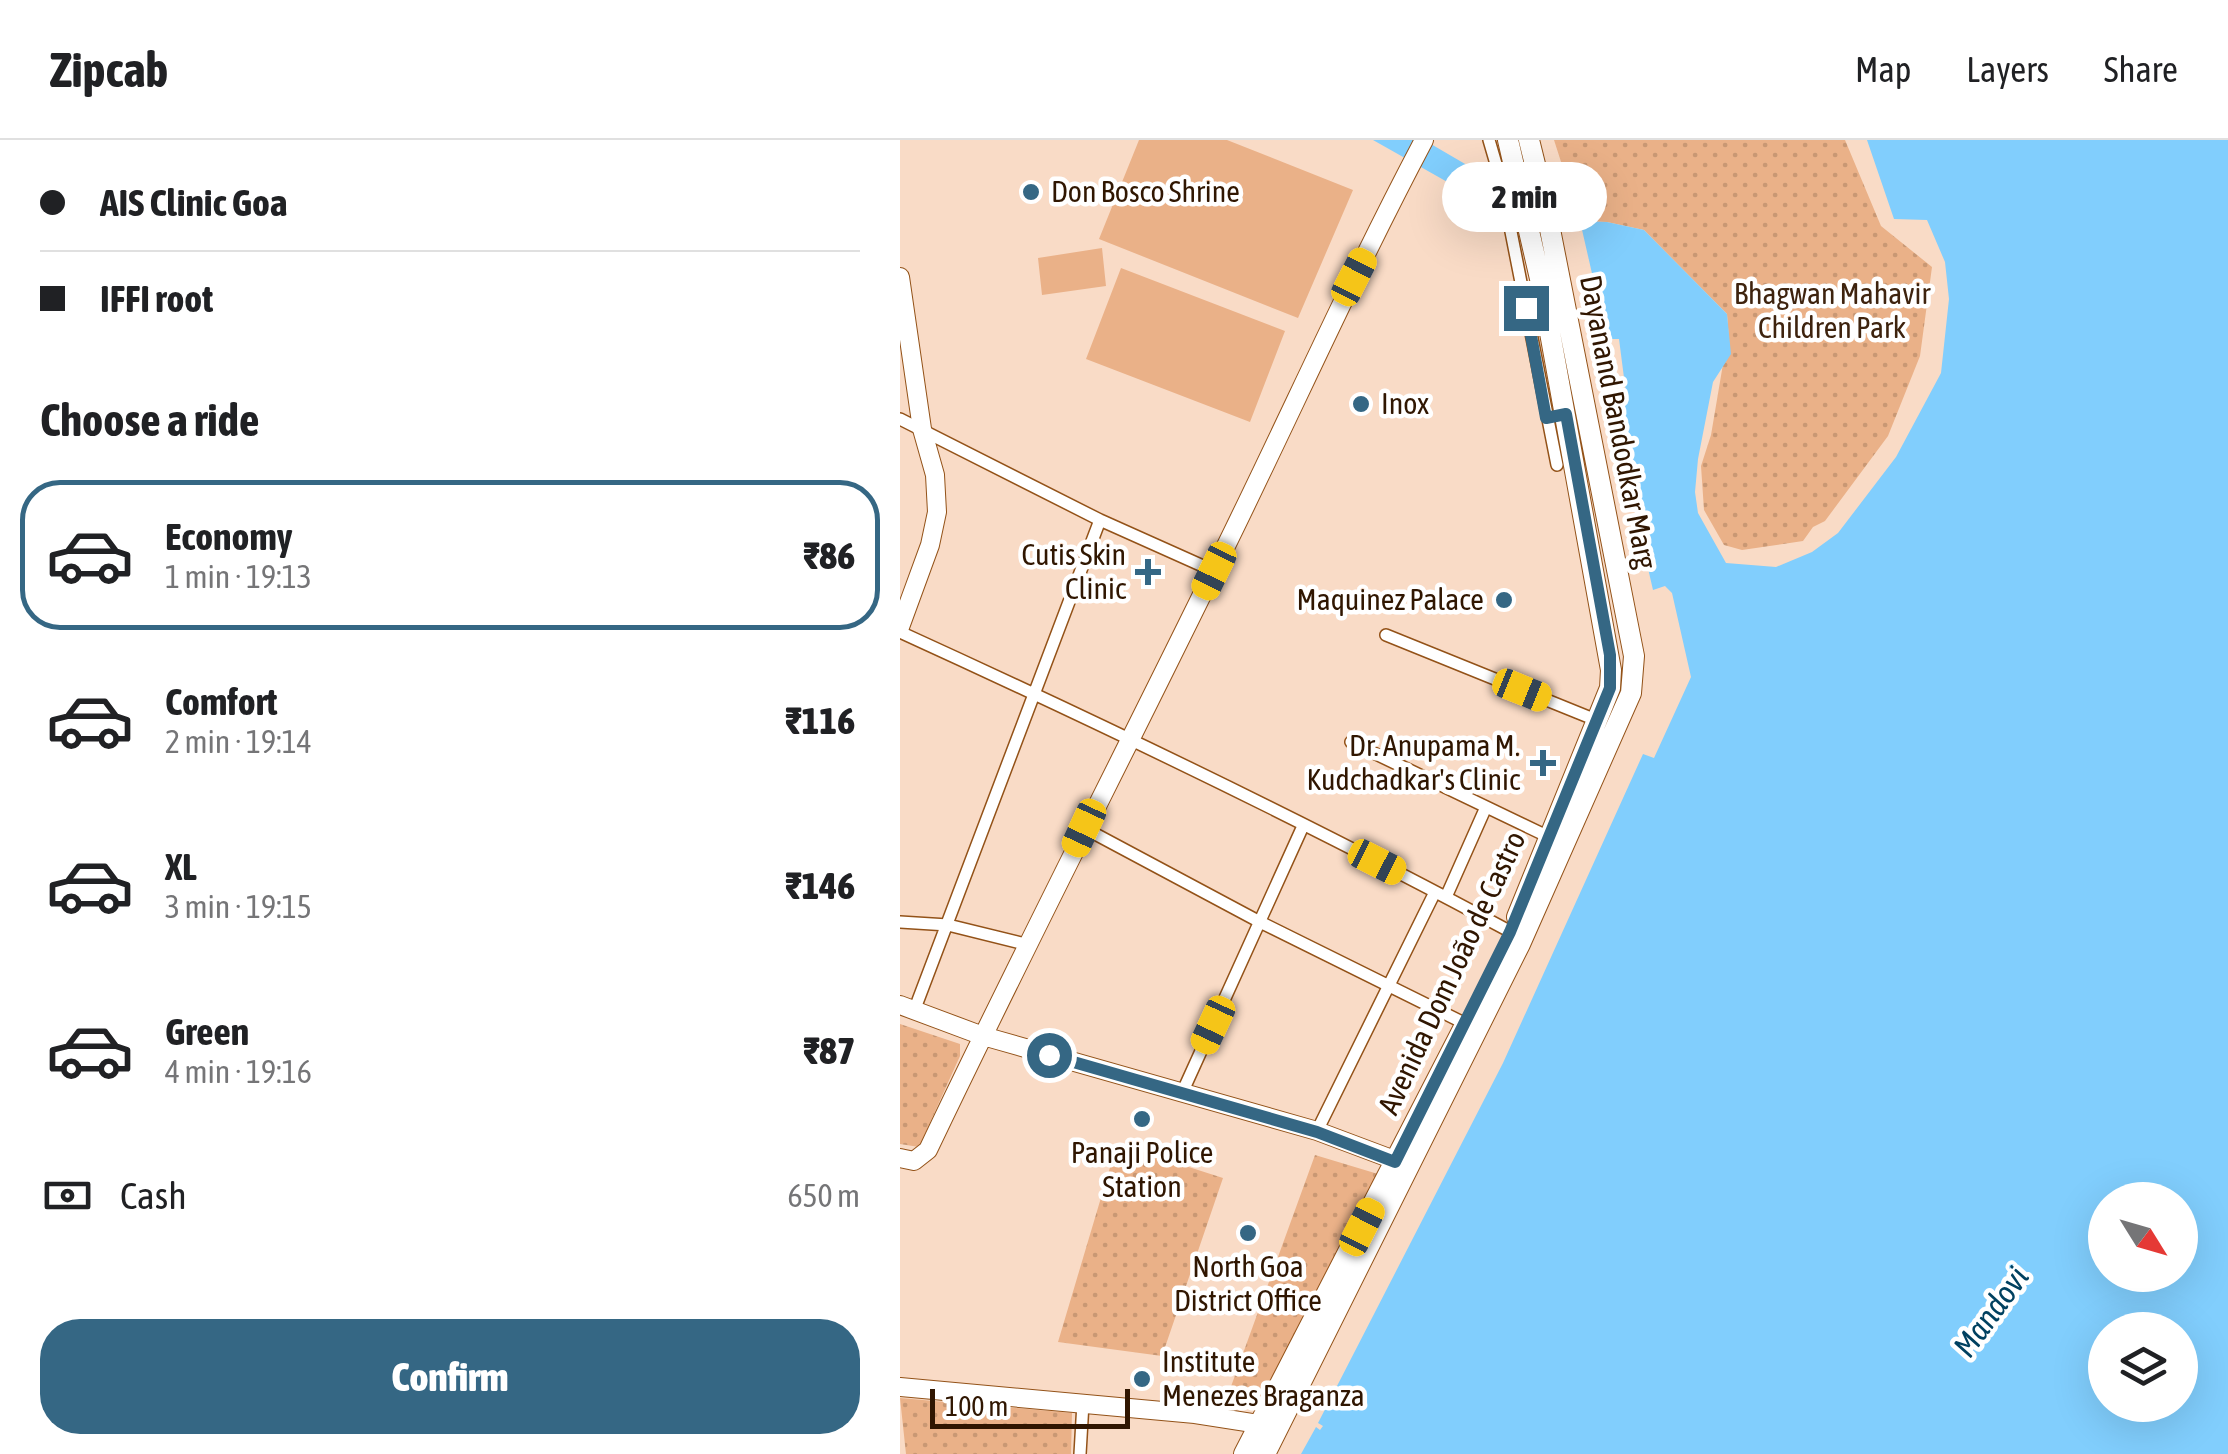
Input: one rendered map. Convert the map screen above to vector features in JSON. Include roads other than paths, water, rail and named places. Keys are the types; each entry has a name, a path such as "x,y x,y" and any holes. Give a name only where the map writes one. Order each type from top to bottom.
{"main road":[{"name":"Dayanand Bandodkar Marg","path":"1508,140 1530,181"},
{"name":"Dayanand Bandodkar Marg","path":"1529,140 1528,219 1634,656"},
{"path":"1528,219 1556,416"},
{"name":"Avenida Dom João de Castro","path":"1403,1164 1510,932 1610,688 1610,670 1556,416"},
{"name":"Avenida Dom João de Castro","path":"1265,1454 1271,1425 1520,944 1632,693 1634,656"},
{"name":"Avenida Dom João de Castro","path":"1244,1454 1271,1425"}],"street":[{"path":"900,1158 914,1161 928,1150 1424,140"},
{"path":"1488,140 1528,219"},
{"path":"900,278 922,430 935,474 936,512 930,545 900,630 1441,894 1510,932"},
{"path":"1556,416 1557,464"},
{"path":"900,420 1100,520 1214,571"},
{"path":"1100,520 1032,692 948,925 907,1008 983,1036 1317,1132 1403,1164"},
{"path":"1386,636 1596,720"},
{"path":"1351,742 1550,838"},
{"path":"1317,1132 1389,983 1486,807"},
{"path":"1182,1093 1303,826"},
{"path":"1084,828 1260,922 1466,1024"},
{"path":"900,922 948,925 1028,945"},
{"path":"900,1388 1083,1403 1271,1425"},
{"path":"1080,1454 1083,1403"}],"water":[{"path":"1373,140 1424,140 1496,182 1504,214"},
{"name":"Mandovi","path":"1867,140 2228,140 2228,1454 1301,1454 1316,1427 1320,1430 1323,1426 1318,1423 1503,1063 1643,754 1654,758 1691,677 1672,593 1665,586 1653,590 1610,404 1627,401 1619,339 1607,339 1580,221 1644,230 1727,314 1731,354 1713,382 1698,459 1698,513 1726,563 1776,567 1812,552 1838,533 1896,457 1941,373 1949,299 1945,262 1927,220 1894,219"}],"place":[{"name":"Don Bosco Shrine","path":"1031,192"},
{"name":"Inox","path":"1361,404"},
{"name":"Cutis Skin Clinic","path":"1148,572"},
{"name":"Maquinez Palace","path":"1504,600"},
{"name":"Dr. Anupama M. Kudchadkar's Clinic","path":"1543,763"},
{"name":"Panaji Police Station","path":"1142,1119"},
{"name":"North Goa District Office","path":"1248,1233"},
{"name":"Institute Menezes Braganza","path":"1142,1379"}],"park label":[{"name":"Bhagwan Mahavir Children Park","path":"1832,311"}]}
